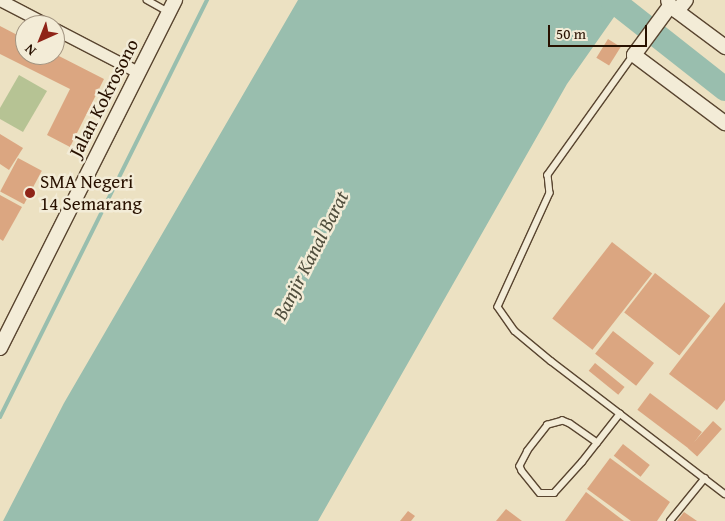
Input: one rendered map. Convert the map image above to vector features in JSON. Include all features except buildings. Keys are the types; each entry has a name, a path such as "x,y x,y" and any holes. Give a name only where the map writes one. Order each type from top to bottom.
{"street":[{"path":"0,0 29,15"},
{"path":"686,0 670,8 636,52 725,123"},
{"name":"Jalan Kokrosono","path":"0,347 172,6"},
{"path":"670,8 725,47"},
{"path":"65,34 138,72"}],"lane":[{"path":"147,0 172,6"},
{"path":"636,52 548,175 550,193 498,307 515,331 725,494"},
{"path":"597,443 563,421 548,425 528,450 520,466 522,472 540,493 554,493 597,443 620,414"},
{"path":"670,521 705,478"}],"shaded area":[{"path":"19,75 47,91 23,132 0,119 0,108"}],"water":[{"name":"Banjir Kanal Barat","path":"298,0 626,0 567,84 318,521 3,521 64,403"}],"waterway":[{"path":"0,417 207,0"},
{"path":"612,0 725,89"}],"place":[{"name":"SMA Negeri 14 Semarang","path":"30,193"}]}
